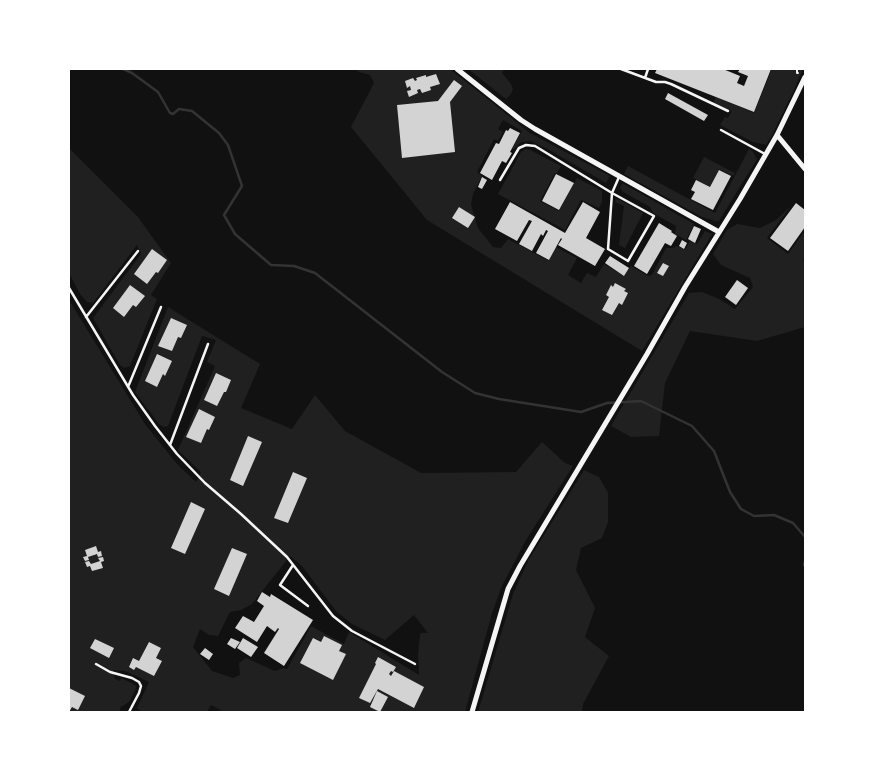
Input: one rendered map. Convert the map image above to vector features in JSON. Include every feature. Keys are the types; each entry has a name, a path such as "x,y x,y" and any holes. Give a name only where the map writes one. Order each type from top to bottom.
{"street":[{"path":"457,69 521,120 720,232"},
{"path":"472,712 508,589 520,566 777,135 805,77"},
{"path":"777,135 805,169"}],"lane":[{"path":"621,69 656,82 671,84 728,111"},
{"path":"645,78 648,69"},
{"path":"721,130 765,154"},
{"path":"500,180 519,148 526,145 535,146 612,193 654,216 628,261 608,249 612,193 620,175"},
{"path":"86,317 138,251"},
{"path":"69,288 128,387 170,445 205,483 287,557 333,616 352,632 415,664"},
{"path":"128,387 161,307"},
{"path":"170,445 208,344"},
{"path":"293,565 280,584 308,606"},
{"path":"96,664 110,672 139,682 141,686 131,712"}],"shaded area":[{"path":"355,69 450,69 530,133 610,176 606,183 546,148 530,141 521,142 512,149 522,131 503,120 498,129 503,132 498,141 494,139 477,172 482,176 473,194 471,205 478,228 493,247 501,248 508,239 549,261 556,247 577,258 568,275 581,283 587,273 596,277 604,264 624,276 631,266 648,276 652,275 666,248 677,246 685,250 690,241 697,244 705,231 712,234 642,351 427,220 351,127 374,83 370,75"},
{"path":"468,69 504,69 502,73 513,89 511,94 506,99"},
{"path":"772,69 803,69 766,145 753,142 720,125 725,117 728,118 732,111 713,103 716,97 754,113"},
{"path":"69,148 138,217 171,263 151,295 157,299 130,366 124,368 120,365 93,318 141,254 137,245 93,303 87,302 80,294 69,273"},
{"path":"526,149 561,166 557,173 555,173 540,201 559,211 577,178 602,191 602,202 599,208 581,200 565,230 498,194 521,152"},
{"path":"749,149 757,159 719,221 702,217 624,174 628,166 715,213"},
{"path":"704,157 735,173 733,176 719,169 710,187 693,178"},
{"path":"622,183 694,224 686,240 675,234 676,226 653,213 650,207 623,192 620,188"},
{"path":"616,199 643,213 625,248 619,245 624,206 615,202"},
{"path":"791,206 767,238 788,254 803,233 805,235 805,257 803,260 805,262 805,327 757,341 690,331 665,383 659,436 631,437 611,426 689,293 702,292 719,299 735,309 753,287 750,278 721,265 713,254 727,230 737,224 760,228 776,220"},
{"path":"69,300 145,424 177,464 196,482 201,472 178,450 215,366 207,362 216,340 202,336 168,426 164,427 159,424 135,392 168,307 260,364 241,408 292,429 315,395 345,431 421,473 516,472 542,442 565,463 573,466 526,540 502,586 492,613 465,712 224,712 211,705 207,712 143,712 137,708 149,682 125,671 113,670 115,679 120,681 121,678 136,686 130,701 120,708 120,712 69,712","holes":["290,556 302,566 336,611 352,624 385,640 414,615 428,633 420,634 418,654 419,675 349,632 344,644 311,626 287,669 283,668 275,671 246,658 239,663 240,675 233,678 212,671 193,647 200,629 209,635 218,636 230,612 241,610 252,604"]},
{"path":"584,470 599,477 608,493 608,522 602,538 581,548 576,570 595,608 585,637 609,656 583,704 582,712 478,712 513,594 528,561"}],"building":[{"path":"657,69 723,69 740,76 737,83 744,86 748,76 738,72 740,69 771,69 754,112 655,73"},
{"path":"436,74 440,84 430,87 431,90 422,93 420,89 417,90 418,93 409,97 407,91 411,90 410,86 407,88 405,81 413,78 415,81 417,80 416,78"},
{"path":"454,80 462,86 450,102 455,152 402,158 397,105 438,101"},
{"path":"668,93 708,115 704,121 665,99"},
{"path":"510,128 520,133 510,152 512,153 506,163 502,161 492,180 480,173 496,143 499,144 506,130 508,131"},
{"path":"719,170 731,176 713,210 691,199 695,192 691,190 696,180 710,187"},
{"path":"556,174 574,183 559,210 542,201"},
{"path":"482,177 487,180 482,189 478,187"},
{"path":"510,202 565,233 583,202 600,212 586,238 605,249 595,266 558,245 561,238 549,260 536,253 548,231 546,230 543,236 541,234 532,251 519,244 532,221 529,220 517,241 495,229"},
{"path":"796,203 805,210 805,227 788,251 770,238"},
{"path":"459,207 475,217 468,228 452,218"},
{"path":"659,223 677,236 671,246 665,243 647,274 634,266"},
{"path":"694,226 701,229 695,243 688,239"},
{"path":"682,240 687,243 684,249 679,246"},
{"path":"152,249 167,260 147,284 134,274"},
{"path":"610,256 629,268 624,276 605,263"},
{"path":"663,263 669,266 663,276 657,273"},
{"path":"737,280 748,288 736,305 725,297"},
{"path":"615,283 626,289 624,291 628,293 622,305 619,303 612,315 602,310 609,297 606,295 611,285 613,287"},
{"path":"130,285 145,296 136,307 133,305 124,317 113,308"},
{"path":"171,318 187,325 181,338 178,337 172,351 158,346"},
{"path":"157,354 172,361 157,387 145,381"},
{"path":"216,373 231,380 217,406 204,400"},
{"path":"199,409 215,417 201,443 186,437"},
{"path":"248,436 262,442 243,486 230,480"},
{"path":"293,472 307,478 288,523 274,518"},
{"path":"191,502 205,509 185,554 171,548"},
{"path":"96,546 98,552 101,551 102,556 98,557 97,554 88,557 89,560 85,561 83,557 87,556 85,550"},
{"path":"232,548 247,554 229,596 214,589"},
{"path":"103,557 104,561 101,562 103,568 92,571 90,566 87,567 85,562 89,561 91,564 100,561 98,558"},
{"path":"262,592 270,597 271,594 313,620 284,666 264,653 278,628 275,632 267,626 257,642 235,628 243,616 254,622 264,606 257,601"},
{"path":"324,636 342,645 339,651 346,654 333,680 300,663 313,638 321,642"},
{"path":"231,638 240,642 235,649 227,644"},
{"path":"243,638 258,647 251,657 237,648"},
{"path":"95,639 114,648 109,658 90,648"},
{"path":"149,642 161,648 156,658 162,661 154,676 136,667 134,670 129,667 133,658 139,661"},
{"path":"205,648 213,654 209,660 200,654"},
{"path":"378,657 396,667 389,674 391,676 394,671 424,687 414,708 378,689 370,703 359,698"},
{"path":"69,688 85,696 78,710 72,707 69,712"},
{"path":"377,691 388,697 380,712 370,707"}],"waterway":[{"path":"123,69 132,73 158,92 170,113 173,114 179,109 192,111 219,133 228,145 242,186 224,215 235,234 271,265 294,266 315,273 442,372 475,393 499,399 581,412 607,403 641,401 692,426 714,451 730,492 741,509 754,516 774,515 793,523 805,537"},
{"path":"805,561 805,566"}]}
